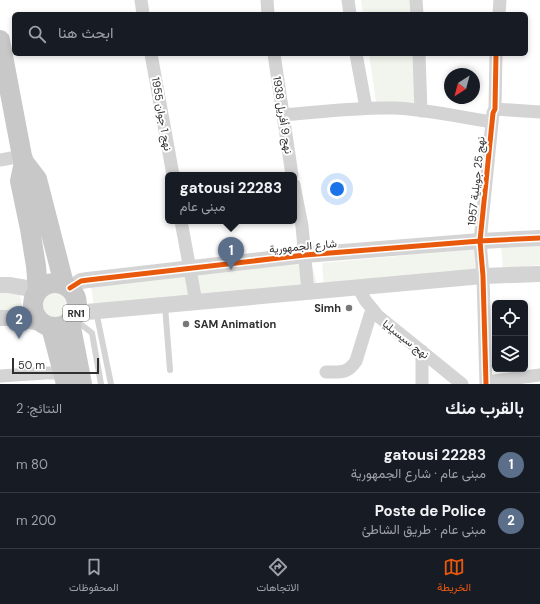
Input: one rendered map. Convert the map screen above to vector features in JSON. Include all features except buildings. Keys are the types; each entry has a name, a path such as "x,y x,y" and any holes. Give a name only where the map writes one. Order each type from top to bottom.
{"main road":[{"name":"RN1","path":"0,40 23,159 20,181 36,266 38,290 32,304 33,312 37,318 47,325 64,325 73,318 78,306 77,299 74,293 67,286 37,179 23,159"},
{"path":"38,290 50,283 57,282 67,286"},
{"name":"RN1","path":"73,318 82,384"},
{"name":"RN1","path":"47,325 65,378"}],"street":[{"path":"141,0 143,12"},
{"path":"266,0 268,12"},
{"path":"348,0 350,12"},
{"path":"416,0 417,12"},
{"path":"499,12 500,0"},
{"name":"نهج 1 جوان 1955","path":"151,56 172,172"},
{"name":"نهج 9 أفريل 1938","path":"274,56 292,172"},
{"path":"356,56 366,108"},
{"path":"418,56 421,111"},
{"name":"نهج 25 جويلية 1957","path":"486,383 483,276 480,241 492,122 495,109 496,56"},
{"path":"284,115 366,108 395,108 492,122"},
{"path":"495,109 540,112"},
{"path":"0,160 23,159"},
{"path":"297,200 302,226 308,292"},
{"path":"182,224 196,302"},
{"name":"شارع الجمهورية","path":"67,286 88,280 305,255 480,241 540,238"},
{"path":"73,318 96,310 483,276 540,274"},
{"path":"0,285 38,290"},
{"name":"نهج سيسيليا","path":"358,287 372,309 386,324 462,384"},
{"path":"326,372 346,372 352,368 356,361 372,309"},
{"path":"0,318 19,318 47,325"},
{"path":"422,351 422,384"},
{"path":"0,376 46,373 65,378"},
{"path":"486,383 540,375"}],"lane":[{"path":"165,304 170,370"},
{"path":"96,310 111,384"},
{"path":"73,318 92,333 101,384"}],"shaded area":[{"path":"361,0 412,0 413,12 363,12"},
{"path":"369,56 414,56 416,108 376,102"},
{"path":"540,242 540,265 503,269 501,245"},
{"path":"477,249 478,272 324,287 322,263"},
{"path":"310,257 320,296 200,307 196,273"},
{"path":"186,274 189,297 94,307 91,284"},
{"path":"19,288 23,312 8,312 6,310 0,310 0,293 4,289"},
{"path":"55,291 65,295 69,305 65,315 55,319 45,315 41,305 45,295"}],"cycle path":[{"path":"486,384 483,276 480,241 493,113 495,109 496,56"},
{"path":"70,288 81,281 88,280 305,255 480,241 540,238"}],"place":[{"name":"gatousi 22283","path":"231,270"},
{"name":"Simh","path":"349,308"},
{"name":"SAM Animation","path":"186,324"},
{"name":"Poste de Police","path":"19,339"}]}
